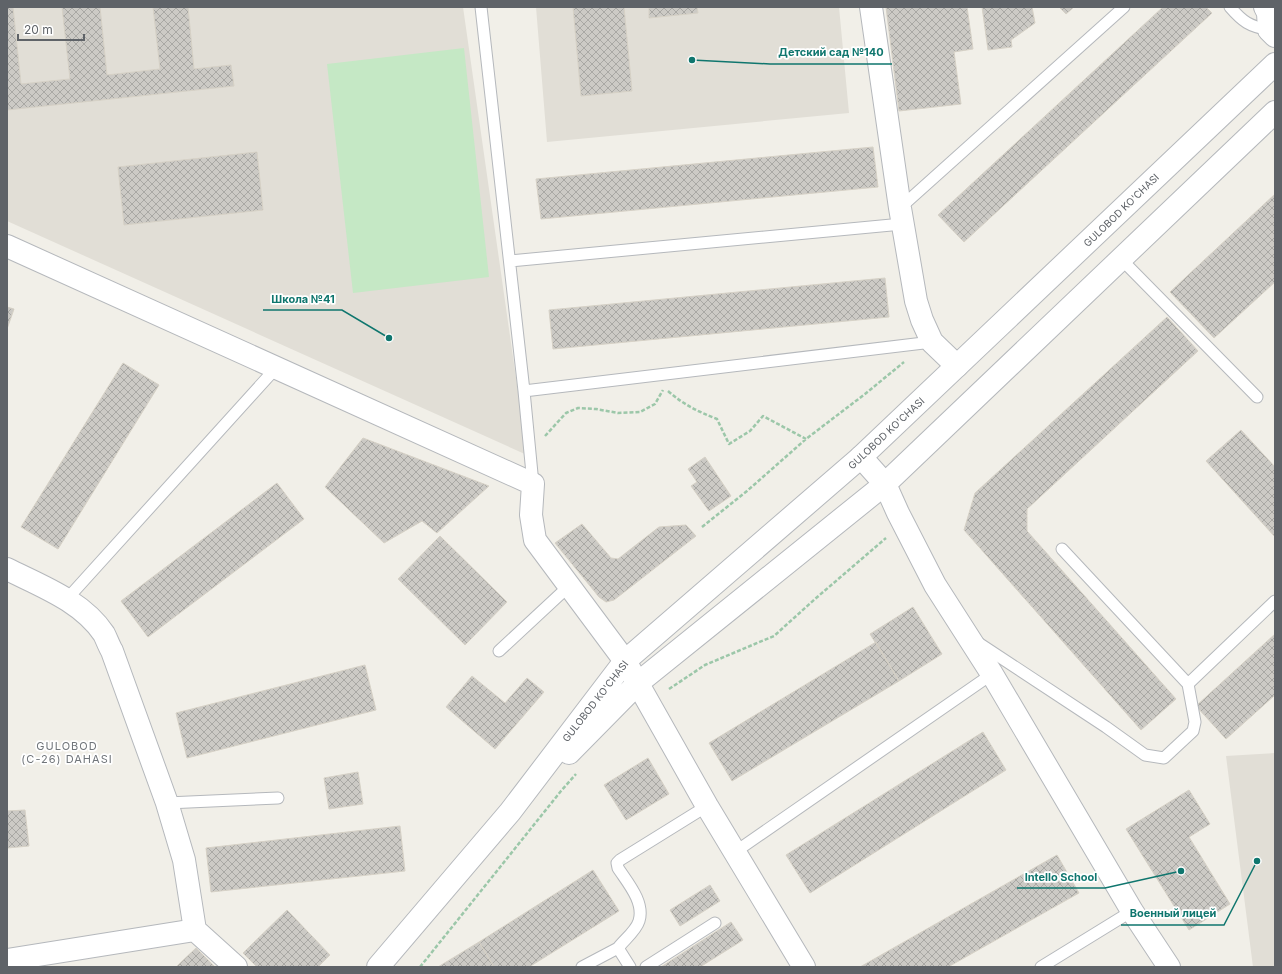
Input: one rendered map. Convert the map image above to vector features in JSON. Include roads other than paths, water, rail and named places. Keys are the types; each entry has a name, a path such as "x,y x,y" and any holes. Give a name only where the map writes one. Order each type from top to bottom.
{"street":[{"path":"871,7 901,216 916,301 928,342 957,366"},
{"path":"1265,7 1268,13 1272,33"},
{"name":"GULOBOD KO'CHASI","path":"378,967 510,812 625,661 861,457 1275,64"},
{"name":"GULOBOD KO'CHASI","path":"510,812 638,683 885,484 1275,112"},
{"path":"7,246 533,484 531,515 535,540 625,661 707,806 804,967"},
{"path":"861,457 885,484 935,585 992,674 1132,911 1169,967"},
{"path":"7,569 79,607 104,635 112,651 167,803 184,860 195,930 236,967"},
{"path":"7,960 46,960 195,930"}],"lane":[{"path":"481,7 510,261 533,484"},
{"path":"510,261 901,216 1124,7"},
{"path":"1230,7 1241,20 1272,33"},
{"path":"1121,259 1257,397"},
{"path":"524,390 928,342"},
{"path":"66,599 276,368"},
{"path":"967,635 1106,727 1145,755 1164,758 1193,731 1195,722 1188,684 1062,550"},
{"path":"499,651 569,586"},
{"path":"1188,684 1275,601"},
{"path":"734,852 992,674"},
{"path":"167,803 278,798"},
{"path":"582,967 618,948 635,929 639,921 639,908 636,895 618,868 617,863 707,806"},
{"path":"1041,967 1132,911"},
{"path":"646,967 715,923"},
{"path":"618,948 630,967"}],"place":[{"name":"Детский сад №140","path":"692,60"},
{"name":"Школа №41","path":"389,338"},
{"name":"Военный лицей","path":"1257,861"},
{"name":"Intello School","path":"1181,871"}],"district":[{"name":"GULOBOD (C-26) DAHASI","path":"67,752"}]}
